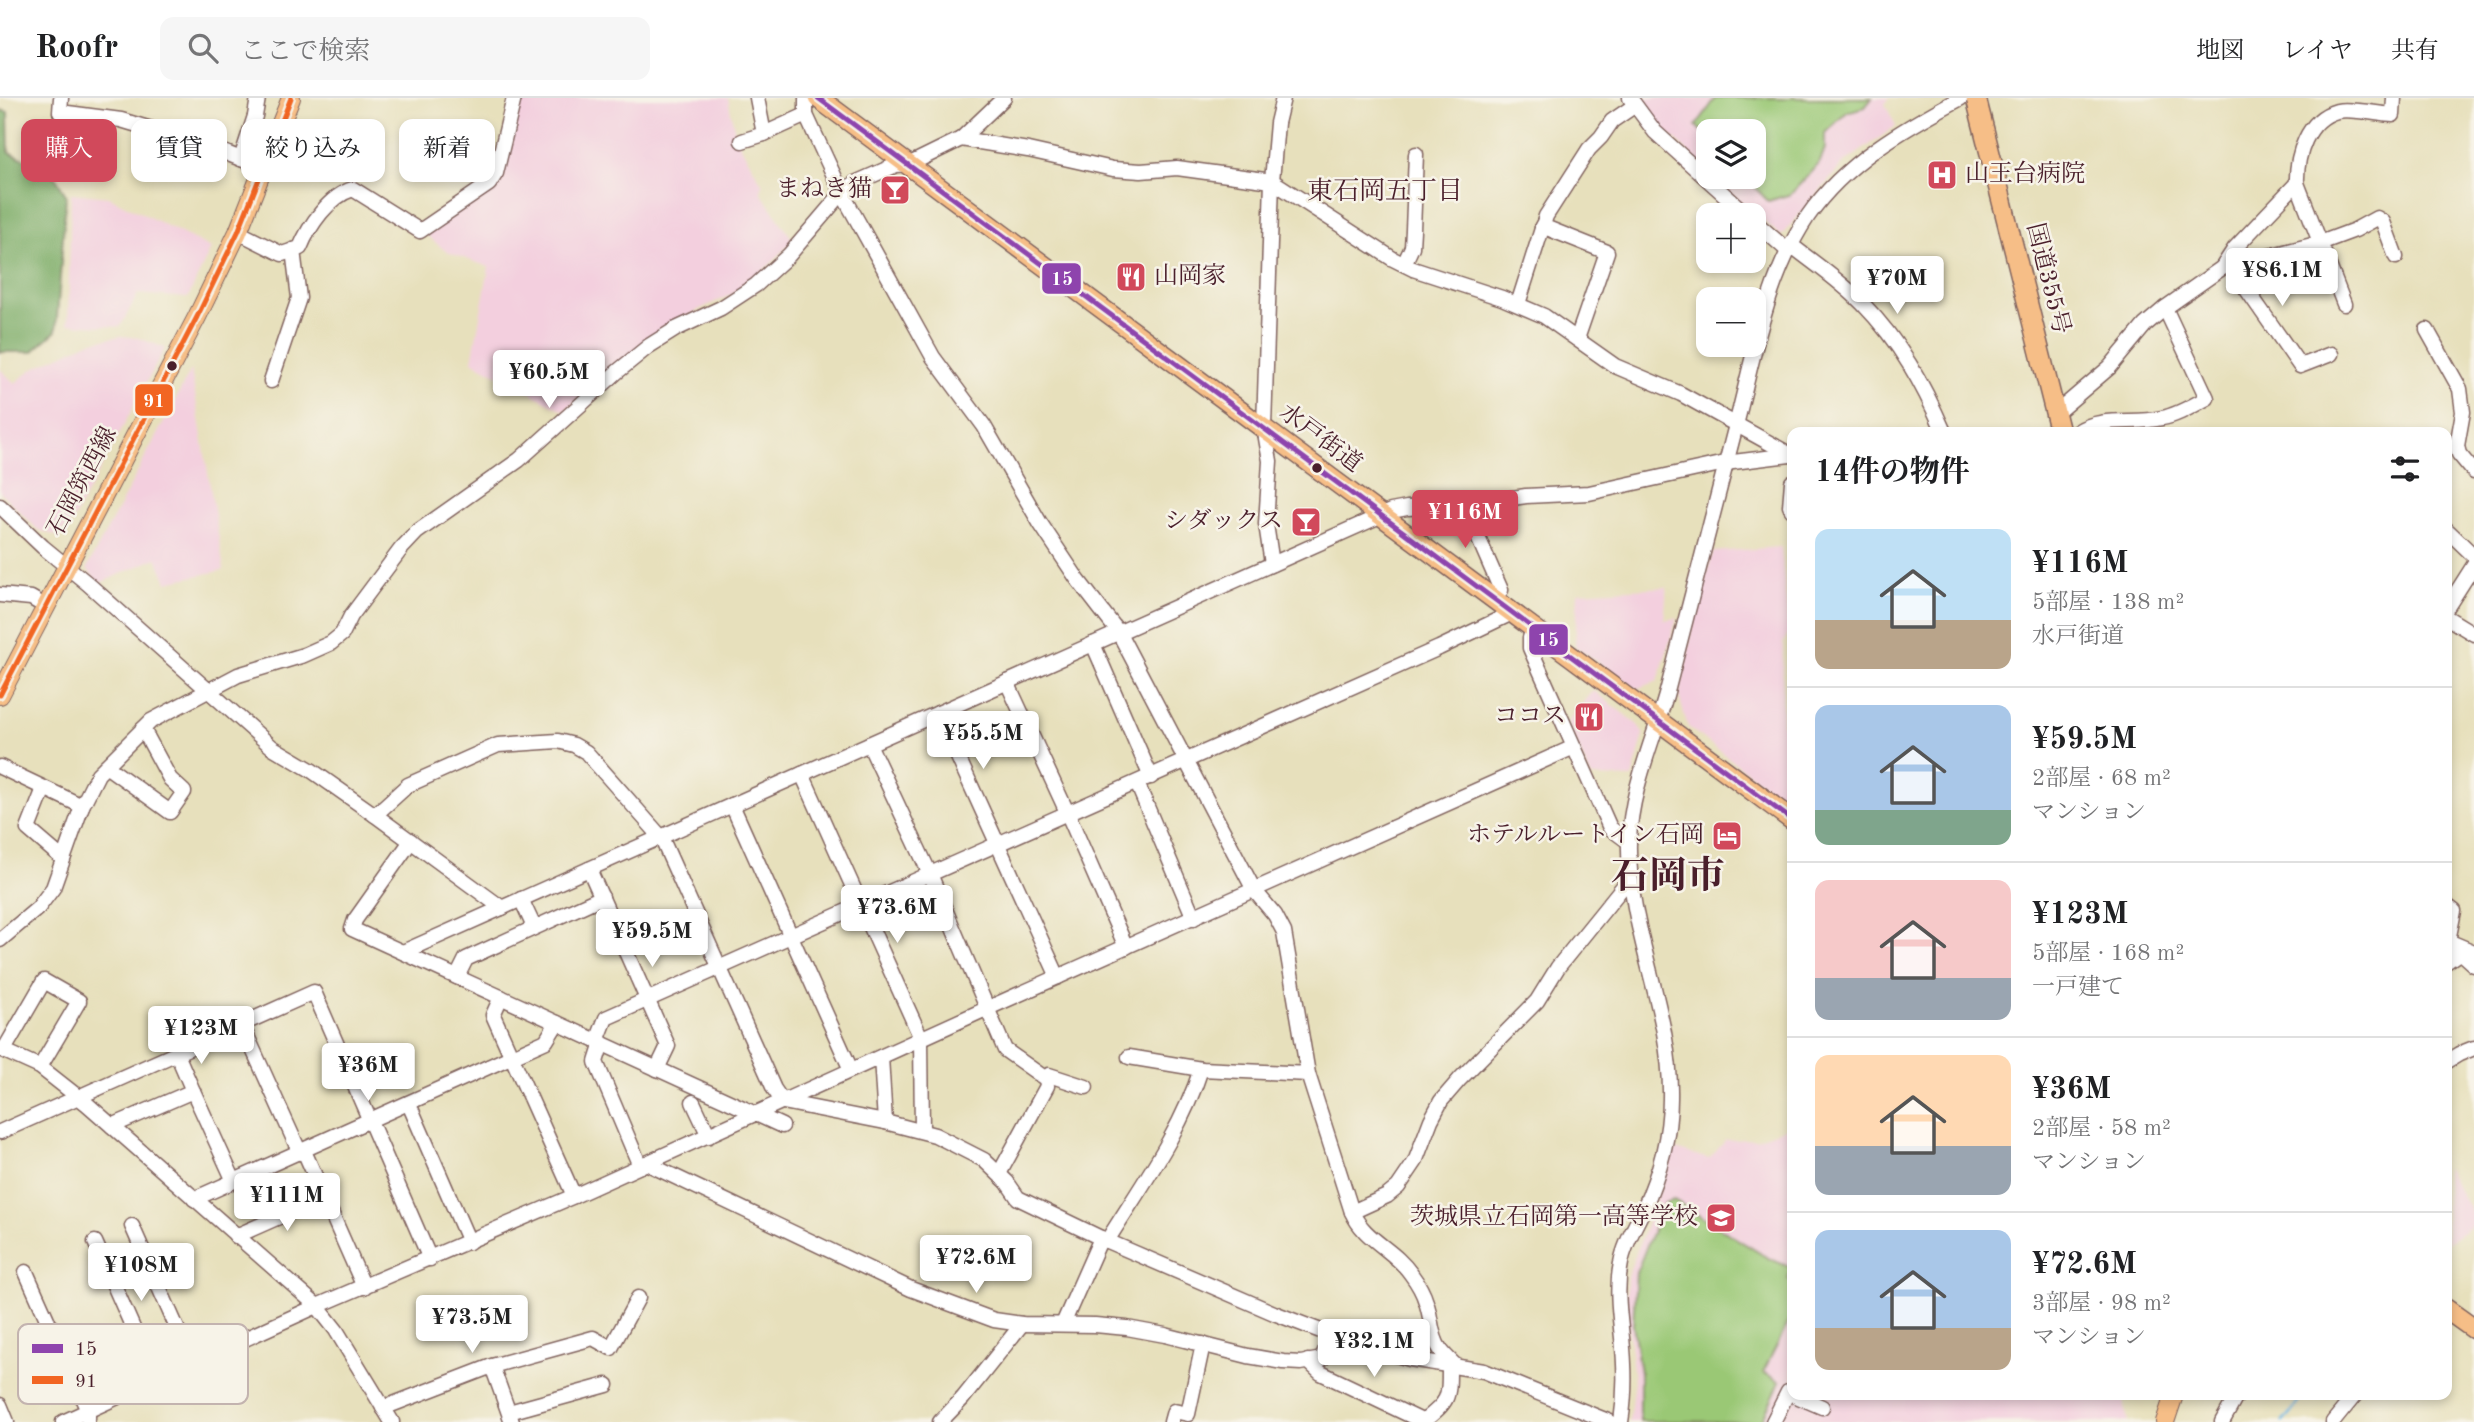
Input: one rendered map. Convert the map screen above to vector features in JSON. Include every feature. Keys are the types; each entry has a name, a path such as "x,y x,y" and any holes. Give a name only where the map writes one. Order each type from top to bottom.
{"highway":[{"name":"水戸街道","path":"818,98 1787,816"},
{"name":"国道355号","path":"1976,98 2058,423"},
{"path":"2452,1313 2471,1327"}],"main road":[{"name":"石岡筑西線","path":"283,119 291,98"},
{"name":"石岡筑西線","path":"0,695 197,317 259,182"},
{"path":"2165,1422 2172,1400"}],"street":[{"path":"61,98 60,112 121,120 208,146 241,159"},
{"path":"254,119 258,98"},
{"path":"238,232 282,254 300,248 307,230 341,192 353,188 420,231 489,184 496,173 514,98"},
{"path":"757,98 764,134"},
{"path":"806,98 806,115 842,193 933,357 984,426 1040,523 1083,589 1119,633 1254,890 1275,915 1284,932 1308,1074 1352,1212 1365,1233 1409,1270 1427,1303 1434,1337 1452,1366 1449,1393 1445,1404 1423,1422 1321,1373 1308,1361"},
{"path":"0,940 38,908 53,888 82,806 99,774 143,729 162,715 238,675 304,655 331,643 342,634 351,616 417,532 519,460 649,346 721,308 756,285 789,255 842,193 855,183 897,165 910,164 961,139 1004,98"},
{"path":"1272,564 1266,524 1270,461 1264,427 1272,180 1277,123 1283,98"},
{"path":"1620,1422 1624,1401 1624,1367 1617,1299 1621,1259 1659,1167 1666,1142 1671,1102 1666,1034 1630,878 1629,842 1635,799 1660,720 1771,293 1790,248 1809,214 1863,159 1904,131 1961,98"},
{"path":"2344,304 2297,183 2296,164 2312,126 2338,110 2393,115 2394,98"},
{"path":"1518,304 1542,226 1589,149 1632,102 1655,132 1734,203"},
{"path":"742,141 806,115"},
{"path":"961,139 1028,150 1113,169 1141,171 1177,167 1272,180 1404,264 1518,304 1555,321 1629,373 1681,394 1787,454"},
{"path":"1404,264 1412,247 1416,154"},
{"path":"2226,267 2235,248 2297,183"},
{"path":"2058,423 2145,325 2165,308 2226,267 2320,243 2355,230 2377,218 2383,222 2396,257"},
{"path":"1542,226 1607,252 1577,339"},
{"path":"1766,230 1861,302 1889,335 1924,386 1942,427"},
{"path":"271,381 299,298 293,250"},
{"path":"2226,267 2300,366 2331,354"},
{"path":"2084,427 2099,422 2167,417 2207,398 2165,308"},
{"path":"2427,330 2460,389 2463,412 2453,456 2474,471"},
{"path":"403,952 1381,516 1407,508 1464,505 1526,496 1588,493 1725,463 1787,456"},
{"path":"1464,505 1501,590 1493,599"},
{"path":"0,506 43,547 272,747 375,815 502,908"},
{"path":"2452,535 2474,556"},
{"path":"2452,600 2474,565"},
{"path":"1,596 31,598 45,606"},
{"path":"1331,1335 1322,1359 1301,1363 1283,1362 1127,1328 1022,1324 995,1320 911,1289 643,1165 596,1062 599,1042 606,1018 1151,777 1512,613"},
{"path":"2452,621 2474,634"},
{"path":"1533,629 1530,648 1610,828 1629,842"},
{"path":"1093,644 1151,777"},
{"path":"1007,682 1126,947"},
{"path":"937,713 1058,978"},
{"path":"106,766 170,811 184,792 170,779 143,729"},
{"path":"375,815 408,785 498,745 558,741 574,745 586,752 661,837 774,1089 783,1102 935,1135 984,1160 1018,1198 1104,1240 1274,1313 1331,1335 1410,1359 1484,1371 1610,1422"},
{"path":"869,744 930,874 1005,1050 1046,1079"},
{"path":"248,1337 709,1136 921,1038 1574,747"},
{"path":"0,767 82,806"},
{"path":"802,774 921,1038 922,1131"},
{"path":"1137,783 1194,918"},
{"path":"43,791 28,829 63,859"},
{"path":"733,805 851,1070"},
{"path":"411,841 355,920 352,929 782,1126"},
{"path":"589,869 668,1046 657,1069"},
{"path":"1352,1212 1387,1196 1398,1187 1415,1162 1441,1101 1536,1001 1558,967 1630,878"},
{"path":"457,977 466,959 602,897"},
{"path":"521,899 534,927"},
{"path":"2452,943 2471,954"},
{"path":"2452,960 2471,954"},
{"path":"40,1067 79,1001 44,981 2,1049 40,1067 78,1097 317,1306 336,1330 392,1422"},
{"path":"0,1132 314,992 430,1259"},
{"path":"501,997 493,1015 574,1196"},
{"path":"194,1199 546,1041 557,1023"},
{"path":"242,1025 364,1287"},
{"path":"2452,1058 2474,1048"},
{"path":"177,1054 234,1181"},
{"path":"881,1057 885,1122"},
{"path":"1129,1058 1201,1069 1308,1074"},
{"path":"1063,1324 1104,1240 1178,1124 1195,1090 1201,1069"},
{"path":"999,1174 1046,1086 1049,1074 1086,1087"},
{"path":"112,1126 193,1091"},
{"path":"693,1102 709,1136"},
{"path":"409,1104 469,1242"},
{"path":"236,1237 324,1197"},
{"path":"132,1226 175,1324"},
{"path":"95,1242 131,1324"},
{"path":"26,1272 48,1324"},
{"path":"383,1408 492,1366 593,1338 611,1348 638,1298"},
{"path":"940,1422 964,1398 1022,1324"},
{"path":"1171,1422 1174,1411 1188,1414 1203,1344"},
{"path":"492,1366 510,1417 607,1385"},
{"path":"1773,1422 1787,1392"},
{"path":"1806,1400 1822,1407"},
{"path":"2222,1422 2234,1400"},
{"path":"2333,1422 2351,1400"},
{"path":"63,1422 88,1417 110,1404"},
{"path":"0,1405 7,1422"}],"shaded area":[{"path":"518,98 728,98 736,138 762,183 761,193 793,240 771,264 733,294 700,309 653,339 564,411 472,361 489,267 447,252 425,234 493,188"},
{"path":"1633,98 1890,98 1885,104 1896,126 1844,163 1781,236 1766,223 1766,203 1742,203 1726,189 1766,189 1766,119 1696,119 1696,161 1676,140 1652,124"},
{"path":"71,193 109,197 211,248 188,298 138,294 120,327 68,324"},
{"path":"121,336 139,338 165,348 72,522 57,536 38,530 0,492 0,369 15,383 34,368 89,342"},
{"path":"191,370 224,570 167,582 157,558 98,584 87,568"},
{"path":"1781,547 1787,611 1787,636 1783,643 1782,723 1787,734 1787,802 1688,727 1679,697 1696,610 1713,552"},
{"path":"1667,587 1664,620 1677,618 1658,681 1636,689 1575,646 1578,592"},
{"path":"1593,690 1638,725 1644,735 1632,778 1591,777 1567,723"},
{"name":"茨城県立石岡第一高等学校","path":"1787,1128 1787,1400 2124,1400 2128,1422 1629,1422 1634,1380 1626,1307 1627,1277 1675,1149 1709,1159 1726,1140 1756,1139"},
{"path":"2452,1178 2474,1217 2474,1225 2452,1240"}],"green space":[{"path":"1716,98 1872,98 1865,107 1847,112 1825,133 1825,148 1820,162 1791,194 1768,201 1756,189 1766,189 1766,119 1701,119"},
{"path":"0,110 8,112 9,152 21,158 21,182 58,182 66,195 56,331 32,352 0,352"},
{"path":"1674,1200 1768,1258 1787,1266 1787,1326 1763,1372 1780,1382 1761,1422 1640,1421 1640,1373 1633,1325 1636,1273 1664,1203"}],"waterway":[{"path":"2283,1422 2300,1400"}],"transit line":[{"name":"91","path":"0,695 197,317 238,232 291,98"},
{"name":"15","path":"818,98 1787,816"}],"place":[{"name":"山王台病院","path":"1942,175"},
{"name":"まねき猫","path":"895,190"},
{"name":"山岡家","path":"1131,277"},
{"name":"シダックス","path":"1306,522"},
{"name":"ココス","path":"1589,717"},
{"name":"ホテルルートイン石岡","path":"1727,836"},
{"name":"茨城県立石岡第一高等学校","path":"1721,1218"}],"district":[{"name":"東石岡五丁目","path":"1385,192"},
{"name":"石岡市","path":"1668,878"}]}
